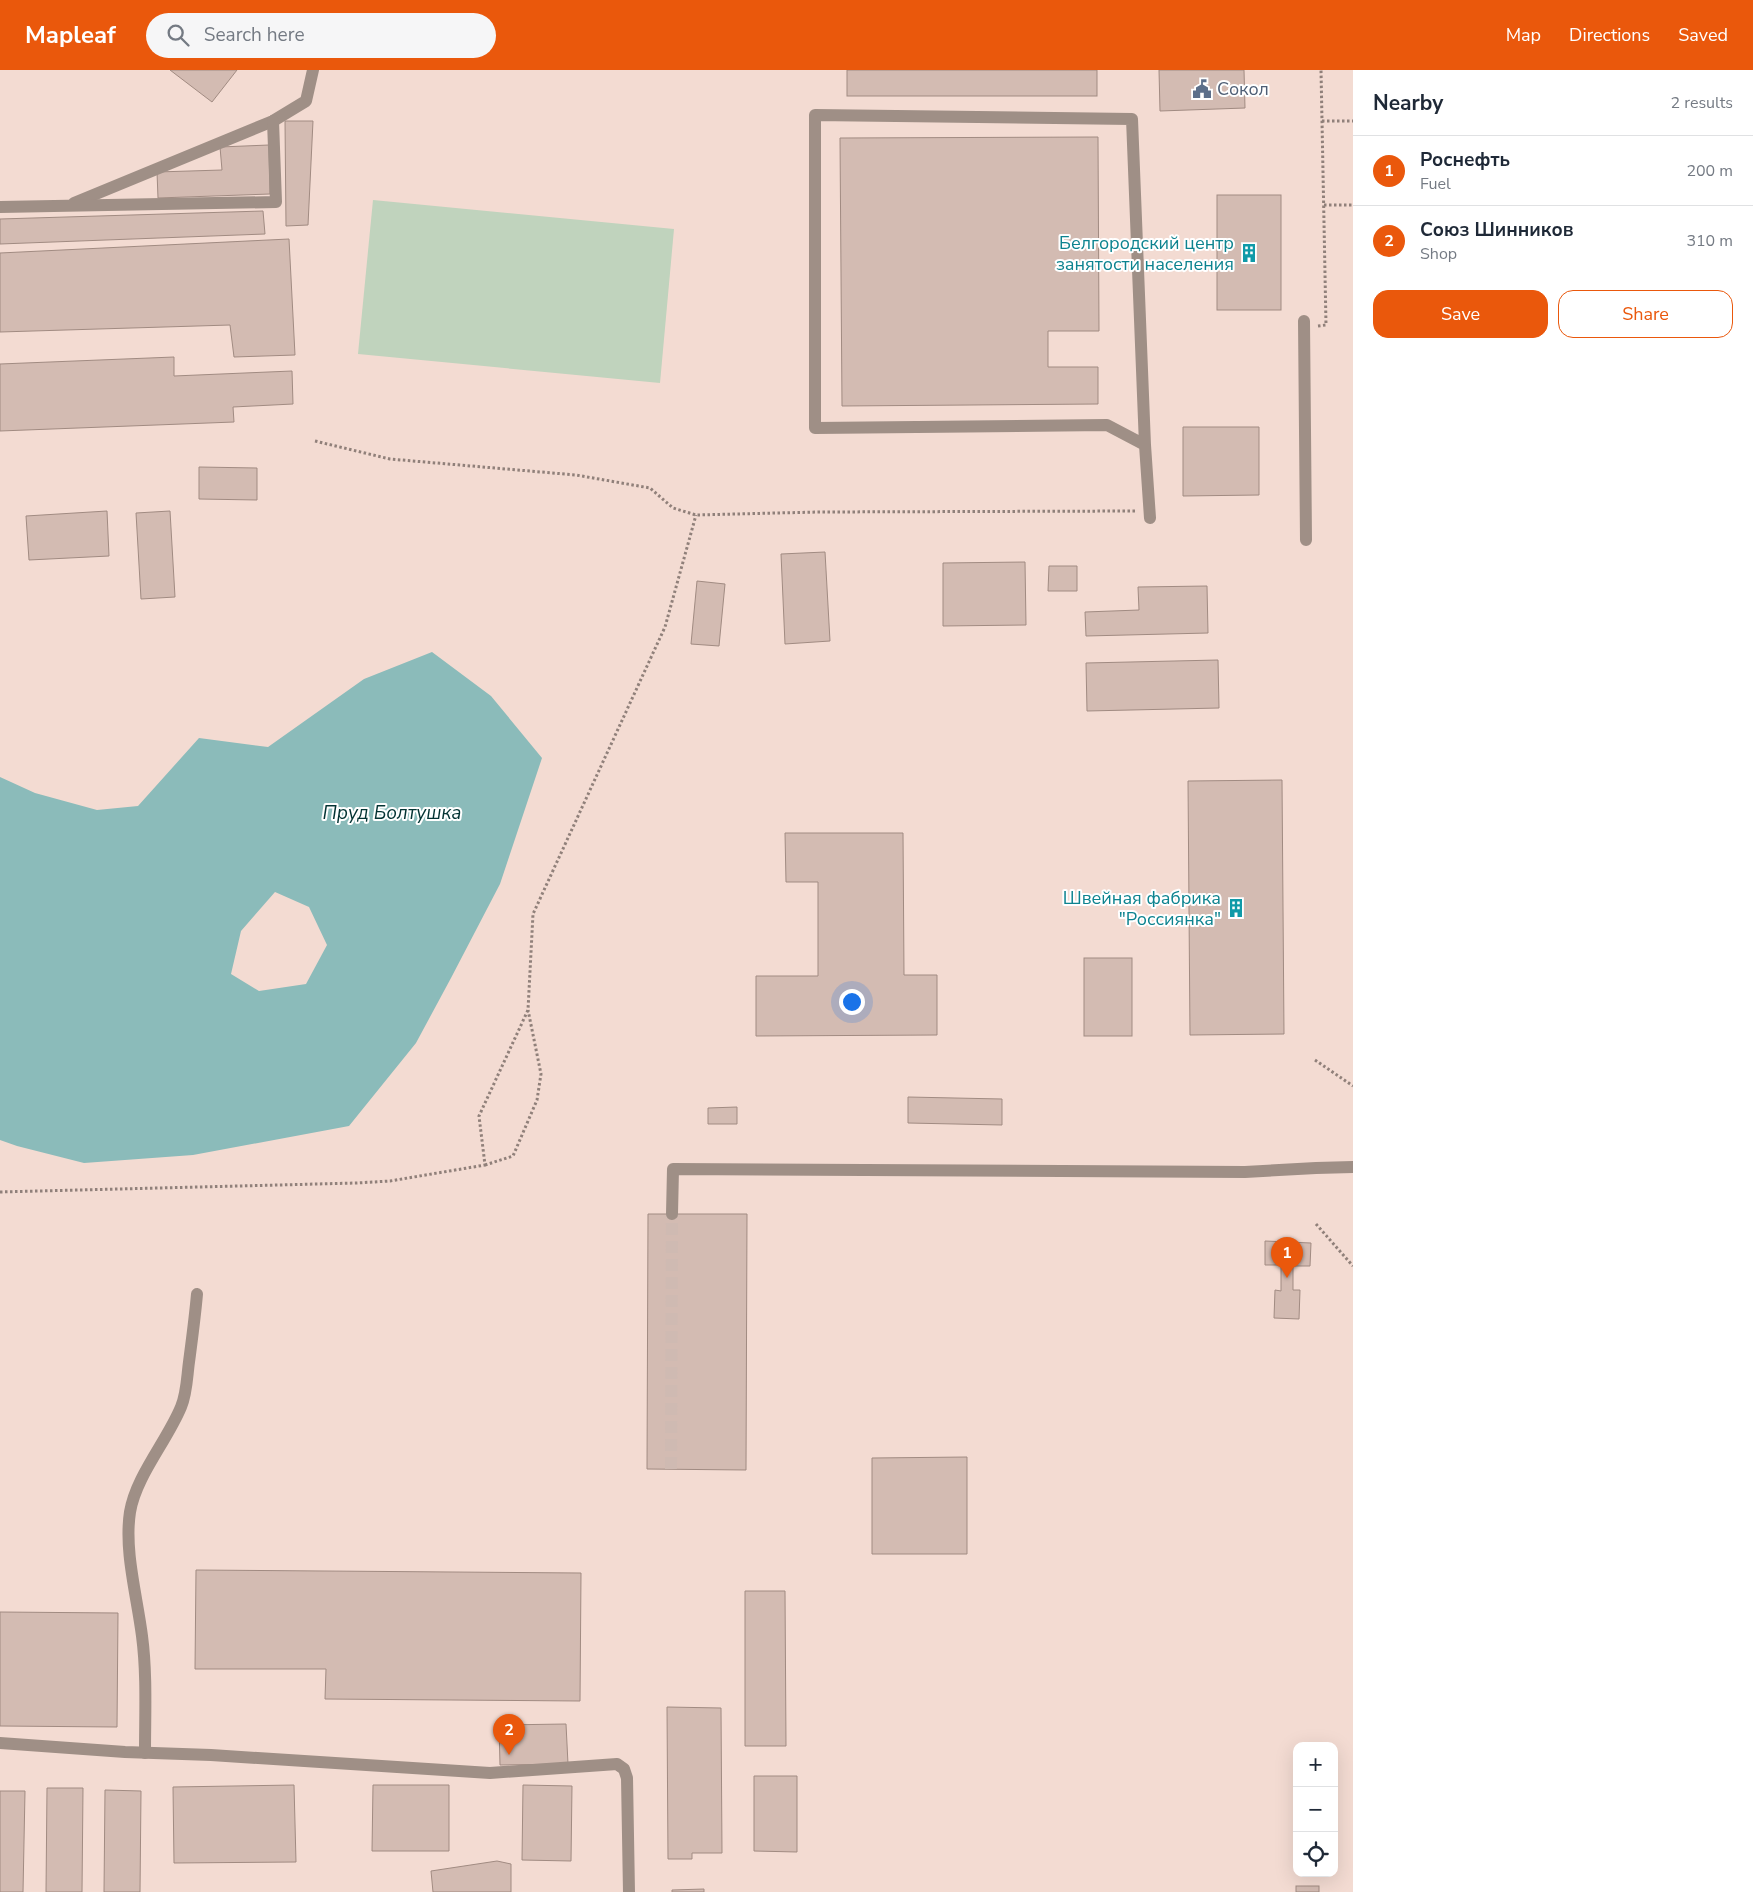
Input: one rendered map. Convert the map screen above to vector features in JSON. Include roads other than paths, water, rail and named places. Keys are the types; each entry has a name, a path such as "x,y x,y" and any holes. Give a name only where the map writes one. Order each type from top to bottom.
{"street":[{"path":"67,206 273,121 306,101 313,70"},
{"path":"1145,445 1107,425 816,428 815,115 1132,119 1145,445 1150,514"},
{"path":"0,207 276,202 273,121"},
{"path":"1304,324 1306,540"},
{"path":"672,1214 672,1169 1245,1172 1353,1167"},
{"path":"145,1753 145,1671 132,1573 129,1523 137,1487 165,1441 182,1404 195,1321 197,1294"},
{"path":"0,1743 490,1773 618,1764 624,1769 627,1778 629,1892"}],"water":[{"name":"Пруд Болтушка","path":"432,652 491,696 542,758 500,884 416,1043 349,1126 193,1155 84,1163 0,1140 0,777 35,793 97,810 138,806 199,738 268,747 364,679","holes":["275,892 309,907 327,945 306,984 259,991 231,974 241,931"]}],"tunnel":[{"path":"671,1469 672,1214"}],"place":[{"name":"Сокол","path":"1202,89"},
{"name":"Белгородский центр занятости населения","path":"1249,253"},
{"name":"Швейная фабрика \"Россиянка\"","path":"1236,908"},
{"name":"Роснефть","path":"1287,1278"},
{"name":"Союз Шинников","path":"509,1755"}]}
